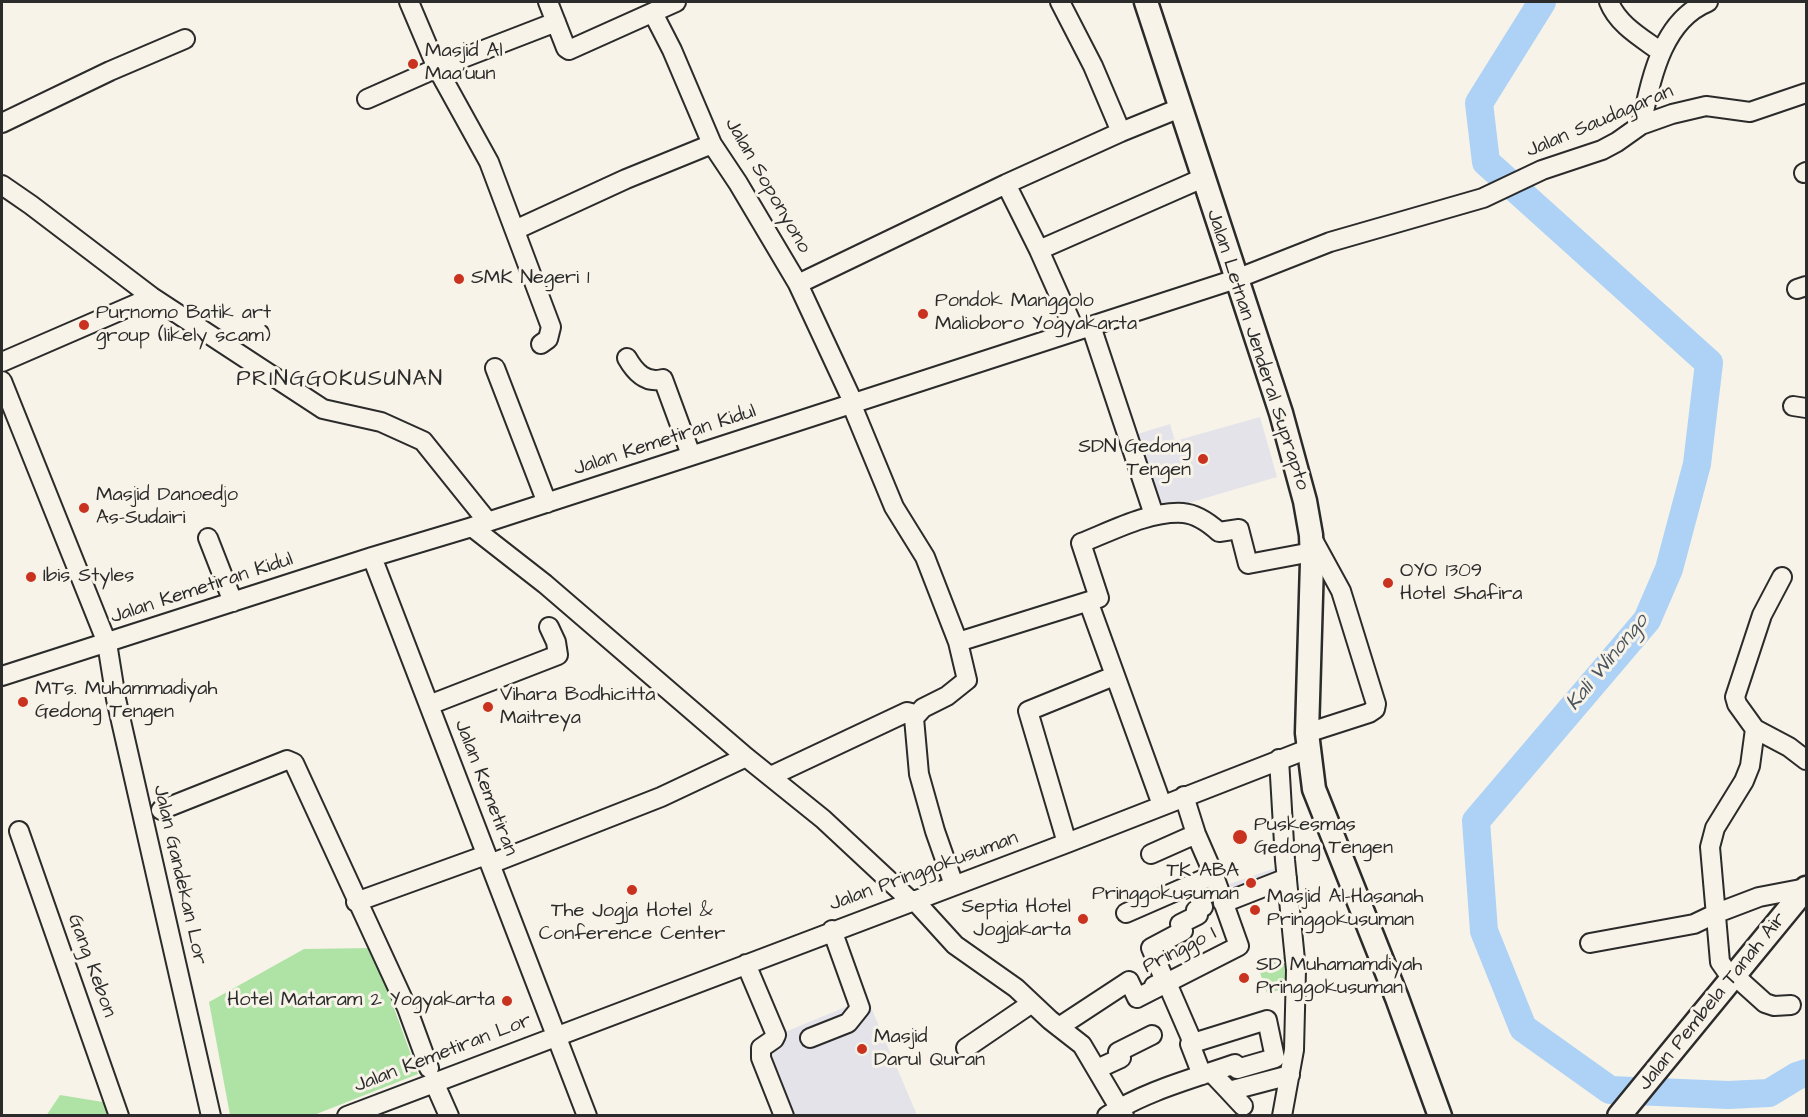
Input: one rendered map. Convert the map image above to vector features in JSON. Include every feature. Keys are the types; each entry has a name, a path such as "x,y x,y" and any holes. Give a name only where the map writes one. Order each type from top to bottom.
{"main road":[{"name":"Jalan Letnan Jenderal Suprapto","path":"1146,2 1281,413 1305,501 1312,544 1308,741 1314,789 1397,998 1440,1116"},
{"name":"Jalan Pembela Tanah Air","path":"1619,1116 1806,888"}],"street":[{"path":"409,2 437,68 489,162 551,327 548,339 541,344"},
{"path":"548,2 566,48 569,50 676,2"},
{"path":"1060,2 1093,66 1121,132"},
{"path":"1609,2 1622,23 1661,52"},
{"path":"1641,125 1661,52 1678,23 1696,8 1708,2"},
{"name":"Jalan Soponyono","path":"653,13 672,50 712,144 738,183 798,285 844,380 894,507 925,557 958,642 967,680 947,696 923,708 914,718"},
{"path":"367,99 437,68 556,22"},
{"path":"2,123 110,71 185,39"},
{"name":"Jalan Saudagaran","path":"1236,279 1330,242 1483,198 1529,176 1602,150 1641,125 1692,108 1721,107 1750,112 1806,93"},
{"path":"798,285 1006,184 1180,108"},
{"path":"515,230 626,179 712,144"},
{"path":"1039,250 1203,178"},
{"path":"1006,184 1039,250 1083,328 1154,515"},
{"path":"2,185 152,297 323,409 381,422 423,441 480,525 746,757 823,819 912,901 955,945 1016,988 1082,1045 1097,1069 1117,1113 1206,1074 1235,1064 1237,1069 1275,1058 1267,1020 1192,1043"},
{"name":"Jalan Kemetiran Kidul","path":"2,676 372,557 480,525 1236,279"},
{"path":"2,362 152,297"},
{"path":"627,358 634,370 641,376 655,381 663,379 691,455"},
{"path":"495,368 547,503"},
{"name":"Jalan Gandekan Lor","path":"2,381 107,643 116,699 211,1116"},
{"path":"958,642 1099,598 1081,543 1154,515 1185,513 1207,521 1219,532 1239,529 1248,564 1312,544"},
{"path":"208,538 233,602"},
{"name":"Jalan Pringgokusuman","path":"556,1035 1067,843 1280,759 1308,741 1376,709 1341,591 1312,544"},
{"name":"Jalan Kemetiran","path":"372,557 587,1116"},
{"path":"1782,577 1762,615 1736,691 1737,704 1755,729 1789,747 1806,760"},
{"path":"1091,609 1162,805"},
{"path":"429,705 558,655 556,642 549,627"},
{"path":"1067,843 1028,711 1114,676"},
{"path":"771,776 907,712 911,713 914,718 919,774 935,831 954,885"},
{"path":"1755,729 1750,766 1744,781 1715,828 1710,847 1720,962 1733,977 1765,1003 1774,1006 1791,1005"},
{"path":"357,902 488,860 661,797 746,757"},
{"path":"1280,759 1287,878 1296,970 1294,1050 1282,1116"},
{"path":"161,810 287,760 294,763 407,1008 449,1116"},
{"path":"1184,796 1223,903 1287,878"},
{"name":"Gang Kebon","path":"19,831 119,1116"},
{"path":"1151,854 1196,834"},
{"path":"1126,913 1214,875"},
{"path":"1136,994 1165,981 1151,948 1183,931 1180,924 1198,915 1196,910 1203,907 1193,883"},
{"path":"1590,943 1694,924 1759,897 1806,888"},
{"name":"Pringgo I","path":"1059,1026 1129,981 1137,998 1239,946 1223,903"},
{"path":"810,1038 848,1023 860,1008 832,930"},
{"path":"746,964 776,1035 774,1040 761,1048 762,1058 784,1116"},
{"path":"1167,982 1192,1043 1190,1044 1206,1074 1229,1091 1243,1106"},
{"path":"966,1048 1032,1003"},
{"name":"Jalan Kemetiran Lor","path":"347,1116 432,1075 556,1035"},
{"path":"1097,1069 1121,1058 1118,1052 1152,1035"},
{"path":"1229,1091 1290,1076"}],"shaded area":[{"name":"SDN Gedong Tengen","path":"1260,417 1277,477 1151,514 1128,437 1170,424 1175,441"},
{"name":"TK ABA Pringgokusuman","path":"1281,866 1285,877 1222,900 1218,888"},
{"path":"867,998 917,1115 776,1115 749,1047"}],"green space":[{"path":"372,948 418,1074 314,1115 230,1115 209,1002 304,949"},
{"path":"1286,957 1294,987 1267,993 1257,964"},
{"path":"60,1095 109,1103 113,1116 46,1116"}],"waterway":[{"name":"Kali Winongo","path":"1542,2 1479,103 1486,162 1709,363 1697,464 1669,569 1647,620 1476,821 1484,931 1523,1028 1610,1090 1728,1095 1769,1093 1806,1073"}],"place":[{"name":"Masjid Al Maa'uun","path":"413,64"},
{"name":"SMK Negeri 1","path":"459,279"},
{"name":"Pondok Manggolo Malioboro Yogyakarta","path":"923,314"},
{"name":"Purnomo Batik art group (likely scam)","path":"84,325"},
{"name":"SDN Gedong Tengen","path":"1203,459"},
{"name":"Masjid Danoedjo As-Sudairi","path":"84,508"},
{"name":"Ibis Styles","path":"31,577"},
{"name":"OYO 1309 Hotel Shafira","path":"1388,583"},
{"name":"MTs. Muhammadiyah Gedong Tengen","path":"23,702"},
{"name":"Vihara Bodhicitta Maitreya","path":"488,707"},
{"name":"Puskesmas Gedong Tengen","path":"1240,837"},
{"name":"TK ABA Pringgokusuman","path":"1251,883"},
{"name":"The Jogja Hotel & Conference Center","path":"632,890"},
{"name":"Masjid Al-Hasanah Pringgokusuman","path":"1255,910"},
{"name":"Septia Hotel Jogjakarta","path":"1083,919"},
{"name":"SD Muhamamdiyah Pringgokusuman","path":"1244,978"},
{"name":"Hotel Mataram 2 Yogyakarta","path":"507,1001"},
{"name":"Masjid Darul Quran","path":"862,1049"}],"district":[{"name":"PRINGGOKUSUNAN","path":"340,380"}]}
